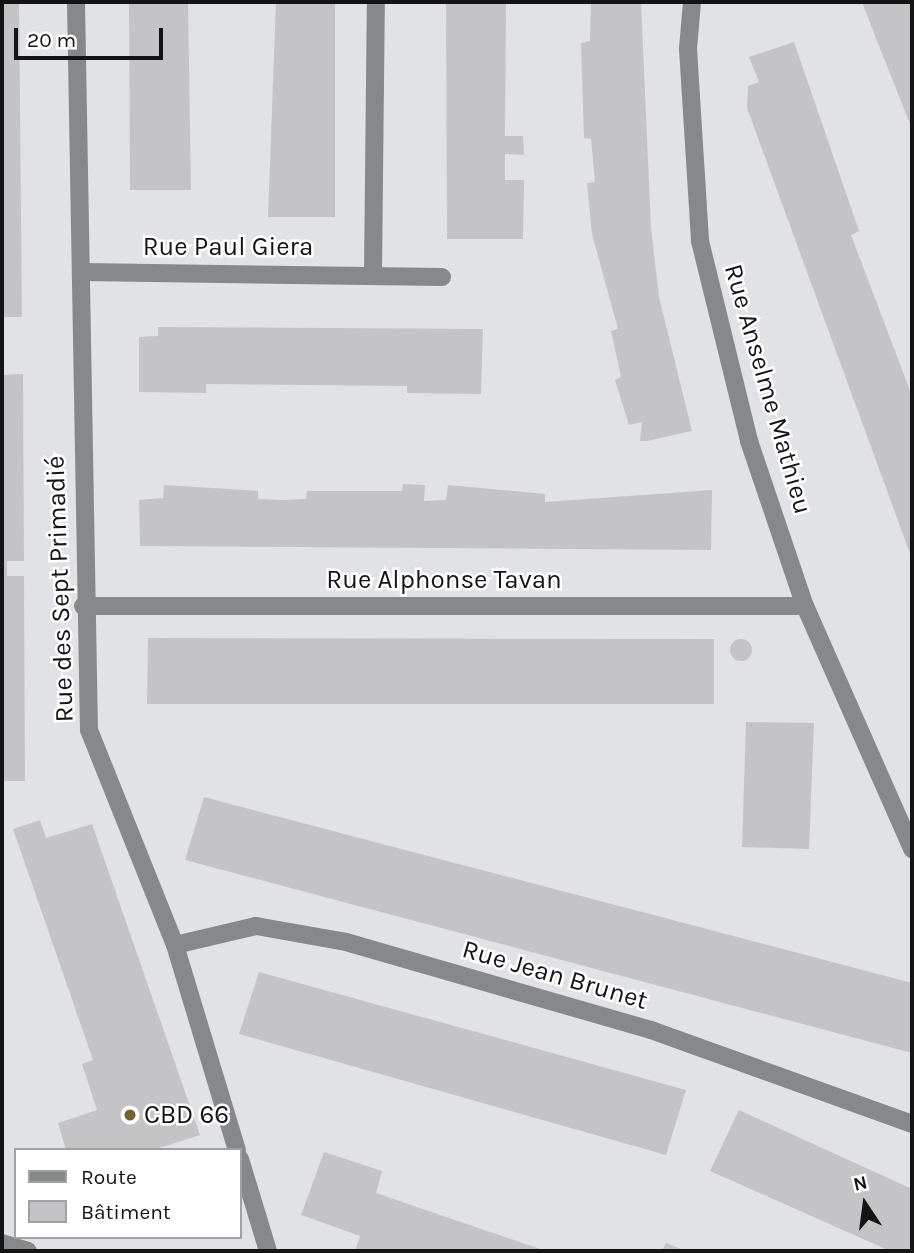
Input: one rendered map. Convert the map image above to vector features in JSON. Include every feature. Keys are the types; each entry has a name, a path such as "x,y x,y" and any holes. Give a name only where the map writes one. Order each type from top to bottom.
{"street":[{"name":"Rue des Sept Primadié","path":"76,2 82,272 83,606 89,730 175,944 236,1148"},
{"path":"373,274 376,2"},
{"name":"Rue Anselme Mathieu","path":"692,2 688,49 700,241 749,440 806,606 912,849"},
{"name":"Rue Paul Giera","path":"82,272 442,277"},
{"name":"Rue Alphonse Tavan","path":"83,606 806,606"},
{"name":"Rue Jean Brunet","path":"175,944 256,926 346,942 651,1030 912,1124"},
{"path":"242,1166 268,1251"},
{"path":"2,1243 23,1251"}],"building":[{"path":"2,2 19,2 22,317 2,317"},
{"path":"129,2 188,2 191,190 130,190"},
{"path":"276,2 335,2 335,217 268,217"},
{"path":"446,2 506,2 505,136 523,136 524,155 505,154 505,180 524,180 523,239 447,239"},
{"path":"591,2 641,2 651,228 659,297 692,431 647,441 640,441 642,422 629,425 615,380 621,377 611,331 618,329 592,234 587,183 595,182 591,139 584,138 581,43 590,41"},
{"path":"862,2 912,2 912,129 870,23"},
{"path":"794,42 859,231 851,235 912,396 912,559 747,108 748,86 759,82 749,57"},
{"path":"158,327 483,329 481,394 407,393 407,386 206,384 206,393 139,392 139,337 158,336"},
{"path":"23,374 24,561 7,561 7,576 24,576 25,781 2,781 2,375"},
{"path":"403,484 425,485 424,501 446,500 448,485 545,494 545,502 712,490 711,550 140,546 139,500 163,498 164,485 258,491 258,499 282,500 306,499 307,491 402,491"},
{"path":"148,638 714,639 714,704 147,704"},
{"path":"741,639 749,642 752,650 749,658 741,661 733,658 730,650 733,642"},
{"path":"746,722 814,723 809,849 742,847"},
{"path":"204,797 912,983 912,1053 185,860"},
{"path":"40,820 46,838 92,824 200,1135 159,1148 65,1148 58,1123 97,1110 82,1064 93,1060 13,829"},
{"path":"259,972 686,1090 666,1155 239,1034"},
{"path":"739,1110 912,1189 912,1251 890,1251 710,1171"},
{"path":"324,1152 382,1171 376,1193 546,1251 355,1251 360,1236 301,1215"},
{"path":"666,1243 686,1251 662,1251"}],"place":[{"name":"CBD 66","path":"130,1115"}]}
